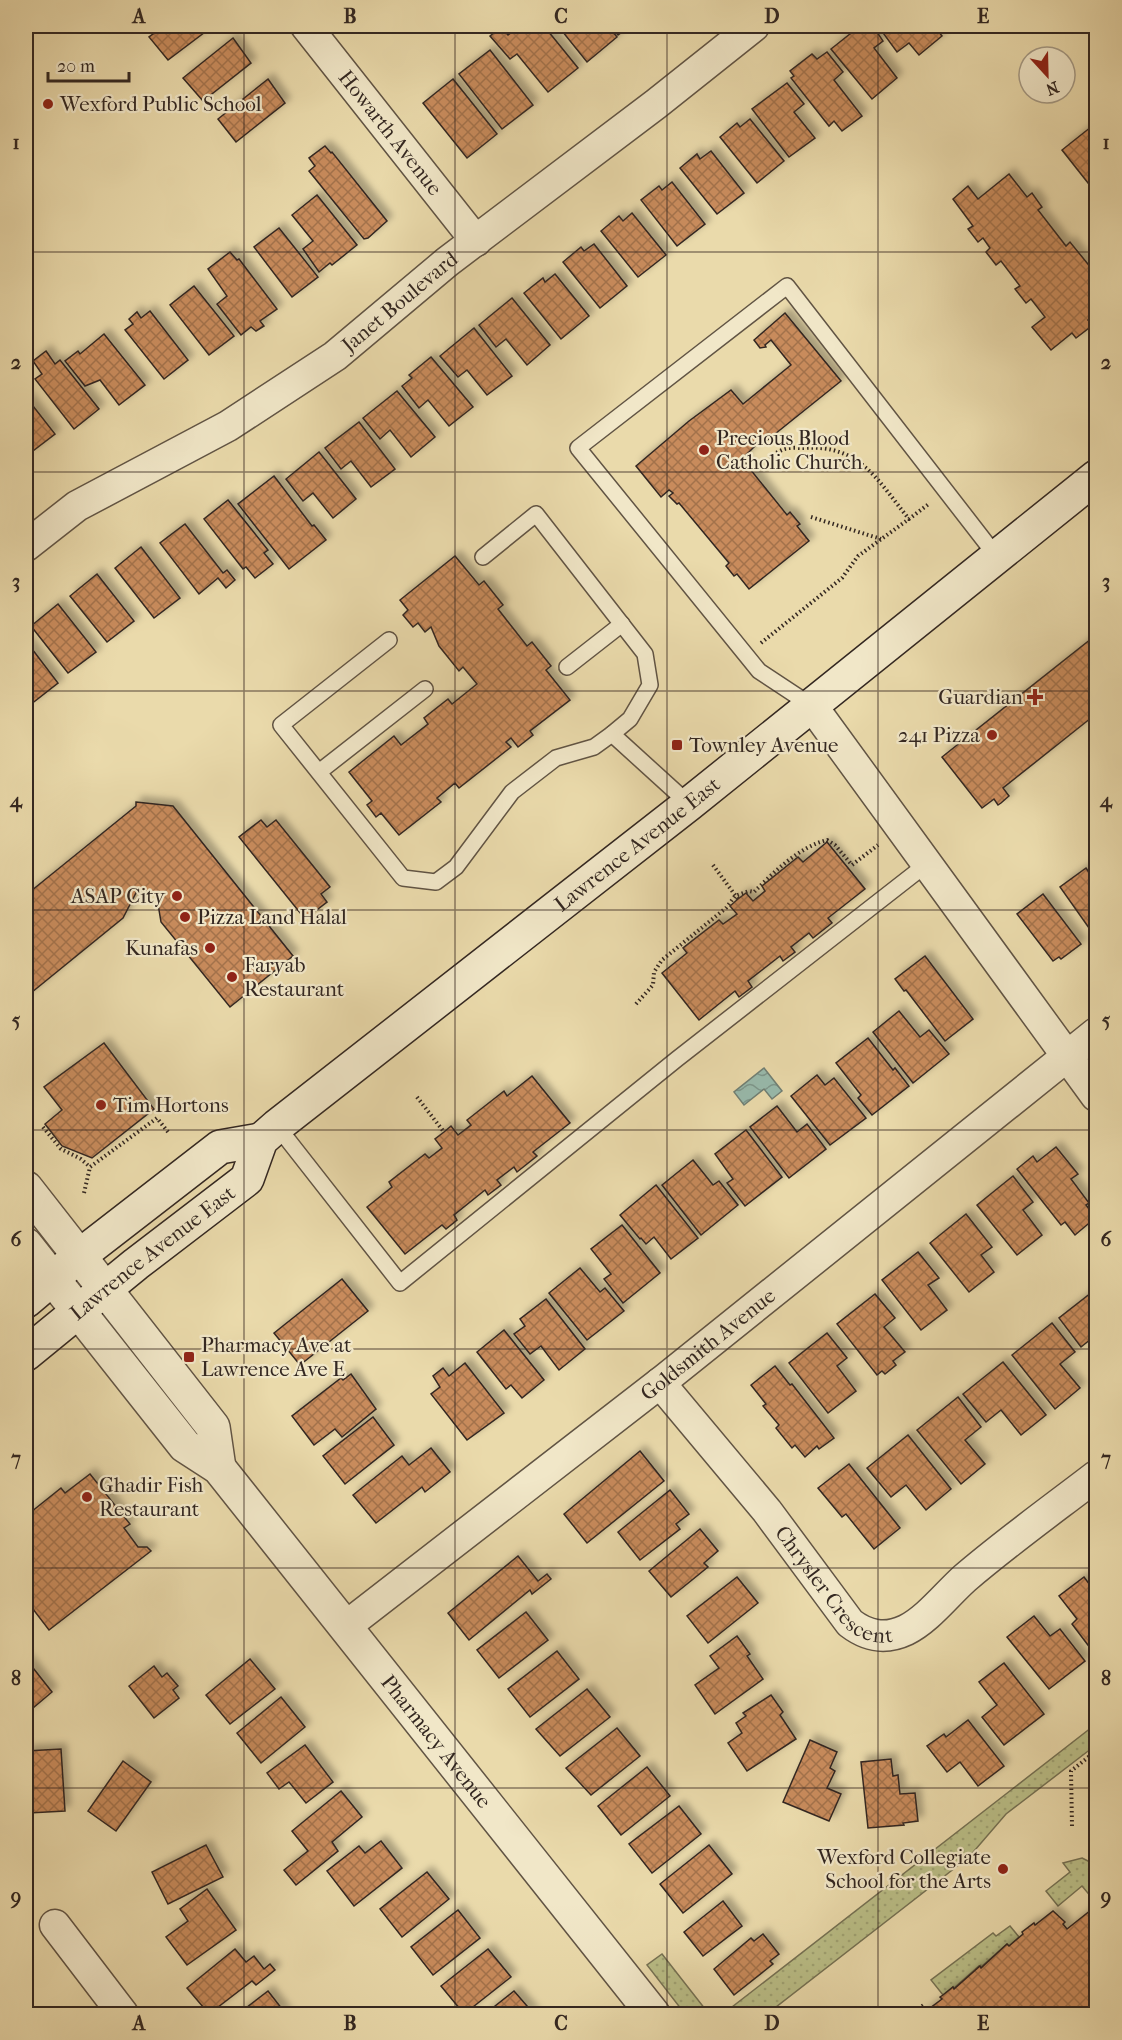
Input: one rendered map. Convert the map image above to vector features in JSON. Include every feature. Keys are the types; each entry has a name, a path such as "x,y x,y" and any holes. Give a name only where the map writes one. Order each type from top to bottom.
{"main road":[{"name":"Lawrence Avenue East","path":"26,1301 78,1257 220,1147 269,1133 689,804 1096,477"},
{"name":"Lawrence Avenue East","path":"26,1354 247,1179 269,1133"},
{"name":"Pharmacy Avenue","path":"26,1188 213,1427 219,1468"},
{"name":"Pharmacy Avenue","path":"26,1245 185,1446 219,1468 653,2014"}],"street":[{"name":"Howarth Avenue","path":"306,26 476,241"},
{"name":"Janet Boulevard","path":"26,546 77,506 228,426 335,356 447,262 656,104 754,26"},
{"path":"812,706 1096,1095"},
{"name":"Goldsmith Avenue","path":"345,1628 660,1383 1096,1034"},
{"name":"Chrysler Crescent","path":"660,1383 767,1511 850,1623 863,1633 877,1636 906,1630 924,1617 966,1578 1096,1476"},
{"path":"55,1925 123,2014"}],"lane":[{"path":"812,706 759,671 578,448 787,286 997,557"},
{"path":"389,640 281,725 403,878 436,882 456,867 512,792 556,758 594,747 612,734 630,719 650,685 645,654 536,514 483,557"},
{"path":"567,667 622,624"},
{"path":"319,772 425,689"},
{"path":"612,734 689,804"},
{"path":"269,1133 400,1283 677,1059 928,863"}],"path":[{"path":"750,470 783,449 820,447 837,450 858,460 868,468 909,519"},
{"path":"746,655 842,578 858,556 946,491"},
{"path":"812,517 881,539"},
{"path":"636,1004 653,985 654,972 662,960 737,897 749,891 754,892 806,848 827,840 835,845 852,865 881,843"},
{"path":"713,865 737,897"},
{"path":"417,1097 444,1132"},
{"path":"84,1193 90,1167 157,1118 168,1132"},
{"path":"42,1127 61,1149 81,1159 90,1167"},
{"path":"1072,1826 1071,1771 1096,1751"},
{"path":"911,2014 925,2004"}],"green space":[{"path":"1096,1724 1096,1745 1006,1814 969,1857 771,2011 773,2014 723,2014"},
{"path":"1082,1858 1096,1865 1096,1894 1092,1898 1082,1886 1058,1906 1046,1891 1070,1872 1063,1863"},
{"path":"1010,1926 1019,1937 943,1995 931,1980 993,1933 996,1936"},
{"path":"662,1954 709,2014 685,2014 647,1965"}],"water":[{"path":"764,1068 782,1091 772,1099 764,1089 744,1105 734,1092"}],"building":[{"path":"164,26 213,26 168,60 149,37"},
{"path":"520,26 544,26 578,68 548,92 517,54 510,59 490,36 501,27 508,35"},
{"path":"558,26 608,26 617,37 587,62"},
{"path":"610,26 630,26 618,35"},
{"path":"860,26 872,26 875,29 883,41 874,48 897,78 872,99 831,49"},
{"path":"878,26 934,26 942,36 919,55 909,43 897,52"},
{"path":"233,38 251,63 203,101 183,78"},
{"path":"490,50 533,105 502,129 459,74"},
{"path":"827,52 843,72 834,80 862,116 842,131 834,121 829,126 791,78 794,76 790,71 812,54 817,59"},
{"path":"268,79 285,103 236,142 218,119"},
{"path":"453,79 497,134 467,158 423,103"},
{"path":"787,83 804,104 794,112 815,138 789,157 752,109"},
{"path":"750,119 784,161 757,183 720,137 737,123 740,127"},
{"path":"1096,123 1096,193 1062,150"},
{"path":"325,146 387,221 368,238 364,239 309,171 315,166 309,158"},
{"path":"711,151 744,193 717,214 680,168 697,154 700,159"},
{"path":"1009,174 1027,197 1032,193 1042,207 1038,210 1066,246 1070,242 1096,274 1092,279 1096,285 1096,313 1088,320 1093,325 1076,338 1072,333 1051,350 1032,327 1045,317 1031,299 1026,303 1015,289 1020,286 1001,261 996,265 986,252 990,248 983,238 978,242 968,229 973,226 953,199 968,186 978,199"},
{"path":"672,182 705,224 677,246 641,200 659,186 662,190"},
{"path":"317,195 357,245 332,265 330,263 319,272 303,249 313,241 292,215"},
{"path":"632,213 666,255 638,277 601,231 619,216 623,221"},
{"path":"279,228 318,277 292,297 254,247"},
{"path":"594,244 627,286 600,308 563,262 581,247 584,251"},
{"path":"230,252 237,260 239,259 277,309 260,321 264,326 256,331 251,327 241,335 217,304 227,296 208,269"},
{"path":"555,274 589,316 561,339 524,293 543,278 545,282"},
{"path":"194,286 234,336 209,355 170,305"},
{"path":"512,298 550,345 527,365 506,339 496,347 479,325"},
{"path":"150,311 188,360 164,379 125,330 133,324 129,319 137,312 141,318"},
{"name":"Precious Blood Catholic Church","path":"785,313 841,381 765,442 763,439 760,441 742,459 787,515 790,512 800,524 797,526 809,541 749,589 737,574 734,576 726,566 729,563 679,503 677,504 669,496 673,493 669,490 661,497 636,466 689,421 731,390 743,404 791,365 771,340 765,345 766,347 760,348 754,340"},
{"path":"474,328 512,376 487,395 467,370 458,377 440,356"},
{"path":"104,334 145,385 119,405 100,380 85,386 65,361 78,351 80,354"},
{"path":"46,351 55,364 60,360 99,409 74,429 35,379 42,374 33,361"},
{"path":"431,357 473,407 449,426 428,400 419,408 402,386 412,378 409,375"},
{"path":"397,391 435,437 411,457 390,430 380,439 363,418"},
{"path":"26,397 55,434 29,454 26,450"},
{"path":"359,422 395,469 371,487 351,461 341,469 325,448"},
{"path":"319,452 356,499 333,518 313,493 303,501 286,479"},
{"path":"274,476 312,526 314,525 326,540 289,569 238,504"},
{"path":"228,500 268,550 264,553 273,564 255,578 246,567 243,569 204,519"},
{"path":"185,524 223,573 227,570 235,580 226,588 218,578 199,594 160,543"},
{"path":"141,547 180,598 154,618 115,568"},
{"path":"455,556 479,585 484,581 503,605 498,609 527,646 532,642 551,666 546,670 570,700 530,731 533,735 518,747 511,738 506,742 511,747 459,788 455,783 437,798 441,802 399,835 381,813 376,817 367,805 372,801 349,772 394,736 401,745 428,724 424,718 448,699 452,704 477,684 463,667 459,671 439,646 431,627 425,632 418,623 413,627 403,615 408,610 400,600"},
{"path":"97,574 134,621 107,642 70,596"},
{"path":"58,604 96,652 68,673 31,626"},
{"path":"1096,635 1096,714 1003,788 1009,796 1001,803 998,805 994,799 982,808 942,757"},
{"path":"26,641 58,683 30,705 26,699"},
{"path":"136,802 173,806 293,956 230,1007 161,922 156,892 137,891 123,918 26,997 26,895 136,806"},
{"path":"261,820 267,827 276,820 330,887 321,894 327,902 305,919 239,837"},
{"path":"827,842 865,889 828,918 832,923 813,938 809,933 791,947 795,952 783,961 780,956 748,981 752,987 739,997 735,991 699,1020 662,973 687,953 683,948 719,920 723,924 737,914 730,906 738,899 746,893 753,901 765,891 762,886 798,857 803,862"},
{"path":"1086,868 1096,883 1096,933 1094,935 1060,887"},
{"path":"1043,894 1081,944 1061,959 1059,957 1053,961 1017,914"},
{"path":"925,956 973,1019 945,1041 895,979"},
{"path":"899,1011 920,1037 929,1030 949,1054 913,1083 873,1032"},
{"path":"868,1038 909,1086 872,1115 858,1098 861,1095 836,1063"},
{"path":"104,1043 154,1109 92,1158 62,1146 45,1124 62,1110 44,1087"},
{"path":"817,1075 825,1085 834,1078 866,1118 830,1145 791,1096"},
{"path":"532,1076 570,1123 533,1152 537,1156 517,1172 514,1167 497,1180 501,1185 488,1195 485,1190 454,1215 457,1220 446,1229 442,1225 405,1254 367,1207 392,1187 389,1182 425,1154 429,1158 442,1148 435,1139 451,1126 458,1135 471,1125 467,1120 504,1091 507,1096"},
{"path":"777,1106 797,1132 807,1124 826,1149 789,1178 750,1127"},
{"path":"746,1130 782,1177 745,1206 727,1183 733,1179 715,1154"},
{"path":"1056,1147 1078,1174 1071,1179 1089,1203 1086,1205 1093,1214 1091,1215 1094,1219 1075,1235 1065,1222 1061,1225 1017,1169 1033,1156 1037,1162"},
{"path":"693,1160 713,1185 719,1181 738,1205 701,1235 662,1185"},
{"path":"1013,1176 1033,1202 1023,1210 1042,1235 1017,1255 977,1205"},
{"path":"656,1185 698,1238 671,1259 654,1237 646,1244 620,1215"},
{"path":"966,1214 992,1247 981,1255 994,1272 969,1292 930,1243"},
{"path":"622,1225 660,1273 623,1303 604,1279 611,1274 591,1249"},
{"path":"918,1252 939,1278 928,1285 947,1310 921,1330 882,1280"},
{"path":"580,1268 600,1292 605,1288 624,1311 587,1340 549,1293"},
{"path":"342,1279 368,1311 300,1365 274,1333"},
{"path":"1096,1289 1096,1335 1081,1347 1059,1318"},
{"path":"875,1294 895,1318 884,1327 905,1352 893,1361 896,1365 885,1374 882,1371 877,1375 837,1324"},
{"path":"546,1299 585,1349 559,1370 541,1346 530,1354 514,1334 525,1326 520,1319"},
{"path":"1052,1323 1075,1352 1060,1364 1080,1388 1055,1409 1012,1355"},
{"path":"504,1330 544,1380 522,1398 511,1385 506,1389 477,1352"},
{"path":"827,1333 847,1358 837,1366 856,1391 828,1413 789,1363"},
{"path":"1003,1362 1046,1415 1021,1435 1001,1410 986,1422 963,1394"},
{"path":"465,1363 504,1413 467,1440 431,1394 440,1387 433,1376 443,1368 449,1376"},
{"path":"775,1366 834,1438 819,1449 817,1446 805,1457 795,1445 792,1448 776,1428 779,1425 763,1406 766,1404 751,1385"},
{"path":"351,1374 376,1409 342,1437 335,1429 314,1445 292,1416 341,1378 343,1380"},
{"path":"958,1397 981,1427 965,1440 985,1464 961,1484 917,1430"},
{"path":"373,1417 394,1445 345,1484 323,1456"},
{"path":"908,1435 951,1489 926,1510 906,1485 891,1497 867,1468"},
{"path":"431,1448 450,1472 425,1492 422,1487 376,1523 353,1495 402,1456 409,1465"},
{"path":"640,1451 664,1481 587,1543 564,1514"},
{"path":"849,1464 900,1528 874,1549 846,1514 842,1517 818,1488"},
{"path":"90,1474 130,1524 124,1528 138,1547 147,1547 151,1551 49,1630 26,1600 26,1516 61,1488 65,1493"},
{"path":"670,1490 689,1514 676,1524 680,1529 640,1560 618,1532"},
{"path":"700,1529 718,1551 704,1563 708,1567 671,1597 649,1571"},
{"path":"518,1556 538,1581 547,1574 551,1579 532,1594 530,1590 469,1640 448,1613"},
{"path":"737,1577 758,1603 708,1643 687,1616"},
{"path":"1084,1577 1096,1593 1096,1651 1094,1653 1072,1624 1077,1619 1059,1596"},
{"path":"526,1612 548,1640 499,1678 477,1650"},
{"path":"1034,1616 1050,1636 1060,1629 1085,1661 1049,1689 1007,1637"},
{"path":"737,1636 750,1654 747,1656 763,1679 715,1714 695,1685 719,1668 710,1656"},
{"path":"557,1651 579,1679 530,1717 508,1689"},
{"path":"26,1659 52,1692 26,1714"},
{"path":"250,1659 275,1689 230,1724 206,1695"},
{"path":"1004,1663 1044,1714 1004,1745 982,1717 997,1705 979,1682"},
{"path":"154,1666 162,1677 167,1673 178,1686 173,1690 179,1698 154,1718 129,1686"},
{"path":"587,1689 610,1717 560,1756 536,1729"},
{"path":"771,1695 783,1712 780,1715 796,1739 747,1771 728,1743 742,1733 736,1723 746,1716 743,1713"},
{"path":"281,1697 305,1727 261,1763 237,1733"},
{"path":"968,1720 1004,1766 978,1786 960,1762 947,1772 927,1746 944,1734 946,1737"},
{"path":"617,1728 640,1756 591,1795 566,1768"},
{"path":"810,1740 837,1752 830,1768 835,1771 827,1788 841,1794 829,1821 783,1802"},
{"path":"305,1745 333,1782 306,1803 289,1782 279,1789 267,1773"},
{"path":"61,1749 65,1811 29,1813 26,1751"},
{"path":"891,1759 893,1776 898,1775 900,1794 915,1793 918,1821 903,1823 904,1825 868,1828 861,1762"},
{"path":"123,1761 151,1782 116,1831 88,1811"},
{"path":"647,1767 670,1796 621,1835 598,1806"},
{"path":"341,1791 362,1817 332,1842 338,1851 296,1885 284,1870 308,1851 292,1831"},
{"path":"679,1806 701,1834 652,1873 629,1844"},
{"path":"381,1841 402,1868 354,1906 327,1871 359,1846 365,1853"},
{"path":"206,1845 223,1877 168,1904 152,1872"},
{"path":"709,1845 732,1874 683,1913 660,1884"},
{"path":"427,1872 449,1899 402,1937 380,1909"},
{"path":"207,1889 236,1930 187,1965 166,1937 188,1921 180,1909"},
{"path":"723,1901 742,1926 703,1956 684,1932"},
{"path":"1096,1906 1096,2014 922,2014 942,1999 940,1997 953,1987 954,1989 980,1966 981,1968 1007,1944 1009,1946 1023,1934 1022,1932 1053,1911 1065,1922 1063,1924 1067,1929"},
{"path":"458,1910 480,1938 433,1975 411,1947"},
{"path":"763,1934 779,1954 770,1961 773,1964 734,1995 714,1969 751,1938 754,1941"},
{"path":"235,1949 246,1962 254,1956 264,1969 270,1964 275,1970 256,1985 252,1981 209,2014 187,1988"},
{"path":"488,1949 511,1977 464,2014 441,1986"},
{"path":"268,1991 286,2014 238,2014"},
{"path":"514,1991 534,2014 485,2014"}],"place":[{"name":"Wexford Public School","path":"48,104"},
{"name":"Precious Blood Catholic Church","path":"704,450"},
{"name":"Guardian","path":"1035,697"},
{"name":"241 Pizza","path":"992,735"},
{"name":"Townley Avenue","path":"677,745"},
{"name":"ASAP City","path":"177,896"},
{"name":"Pizza Land Halal","path":"185,917"},
{"name":"Kunafas","path":"210,948"},
{"name":"Faryab Restaurant","path":"232,977"},
{"name":"Tim Hortons","path":"101,1105"},
{"name":"Pharmacy Ave at Lawrence Ave E","path":"189,1357"},
{"name":"Ghadir Fish Restaurant","path":"87,1497"},
{"name":"Wexford Collegiate School for the Arts","path":"1003,1869"}]}
